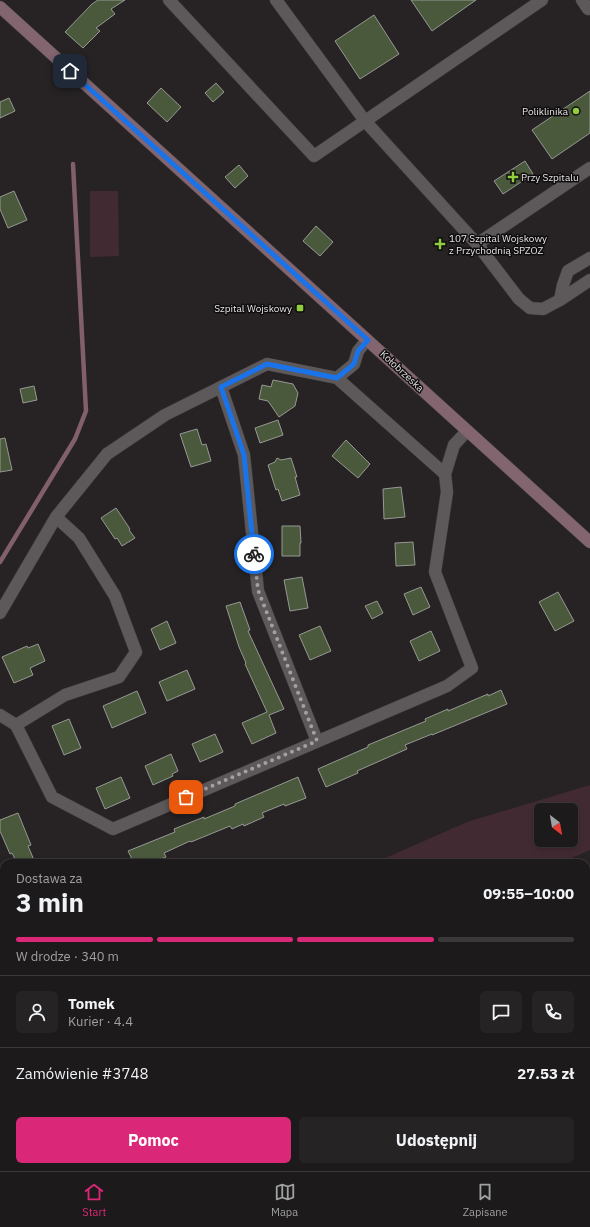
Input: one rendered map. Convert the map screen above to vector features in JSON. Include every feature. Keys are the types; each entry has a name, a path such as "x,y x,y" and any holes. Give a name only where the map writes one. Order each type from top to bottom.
{"main road":[{"name":"Kołobrzeska","path":"0,7 590,542"}],"street":[{"path":"170,0 314,156 527,4 542,0"},
{"path":"276,0 365,121 477,244 519,299 530,308 543,309 560,300 590,280"},
{"path":"477,244 590,168"},
{"path":"560,300 562,285 568,271 590,258"},
{"path":"337,378 354,364 358,351 368,340"},
{"path":"0,613 56,517 107,454 164,415 267,364 337,378 445,474"},
{"path":"221,387 244,455 258,590 317,741"},
{"path":"0,715 16,724 52,798 113,829 447,686 472,668 435,572 447,492 445,474 454,445 467,431"},
{"path":"16,724 65,695 119,677 136,652 115,596 79,538 56,517"}],"shaded area":[{"path":"90,191 118,191 119,256 90,257"},
{"path":"590,785 590,850 569,859 383,859 467,822"}],"building":[{"path":"98,0 125,0 111,9 115,14 96,28 100,31 83,48 65,32 92,4"},
{"path":"411,0 476,0 432,31"},
{"path":"374,15 399,54 360,79 335,41"},
{"path":"216,83 224,92 213,102 205,93"},
{"path":"161,88 181,107 167,122 147,103"},
{"name":"Poliklinika","path":"590,91 590,133 552,159 532,130"},
{"path":"9,98 15,111 0,118 0,102"},
{"path":"525,161 533,174 503,194 494,181"},
{"path":"239,165 248,176 235,188 225,177"},
{"path":"14,191 27,220 8,228 0,209 0,197"},
{"path":"316,226 333,242 320,256 303,241"},
{"path":"273,380 293,384 298,393 295,406 279,417 268,401 259,399 262,385 271,387"},
{"path":"34,386 37,400 23,403 20,389"},
{"path":"278,420 283,435 260,443 255,428"},
{"path":"197,429 202,445 206,444 211,461 191,467 180,434"},
{"path":"5,438 12,470 0,472 0,439"},
{"path":"346,440 370,464 358,478 332,456"},
{"path":"277,458 281,460 291,458 297,477 295,477 300,495 282,501 278,489 276,490 268,465 275,462"},
{"path":"401,487 405,517 384,519 383,489"},
{"path":"116,508 135,538 122,546 117,538 115,539 101,518"},
{"path":"282,526 300,526 300,556 282,556"},
{"path":"413,542 415,565 396,566 395,543"},
{"path":"302,577 308,608 290,611 284,580"},
{"path":"421,587 430,607 413,615 404,594"},
{"path":"558,592 574,621 555,631 539,602"},
{"path":"377,601 383,613 372,619 365,606"},
{"path":"240,602 250,630 248,631 284,709 269,715 276,733 252,744 242,723 267,712 245,664 246,663 239,647 226,606"},
{"path":"167,621 176,643 160,650 151,629"},
{"path":"320,626 331,651 310,660 299,635"},
{"path":"431,631 440,651 419,661 410,641"},
{"path":"38,644 45,661 30,668 33,675 14,683 2,657 27,646 28,648"},
{"path":"187,670 195,689 167,701 159,682"},
{"path":"501,690 507,704 405,745 407,749 357,771 358,773 326,787 318,769 368,747 368,745 426,721 425,719 448,709 448,711"},
{"path":"137,691 146,713 112,728 103,706"},
{"path":"69,719 81,748 64,755 52,726"},
{"path":"215,734 223,752 200,762 192,744"},
{"path":"171,754 178,771 172,774 173,776 153,785 145,766"},
{"path":"121,777 130,798 105,809 96,788"},
{"path":"298,777 306,798 285,806 284,804 262,813 264,817 244,826 243,824 232,829 230,826 191,842 190,841 164,853 166,857 161,859 132,859 128,851 175,832 174,829 204,817 204,819 235,806 235,804"},
{"path":"18,813 31,845 28,846 34,859 15,859 12,853 10,854 0,831 0,820"}],"waterway":[{"path":"0,562 75,439 86,411 73,164"}],"way so far":[{"path":"186,797 317,741 258,590 254,554"}],"place":[{"name":"Poliklinika","path":"576,111"},
{"name":"Przy Szpitalu","path":"513,177"},
{"name":"107 Szpital Wojskowy z Przychodnią SPZOZ","path":"440,244"},
{"name":"Szpital Wojskowy","path":"300,308"}],"route":[{"path":"70,71 368,340 358,351 354,364 337,378 267,364 221,387 244,455 254,554"}]}
